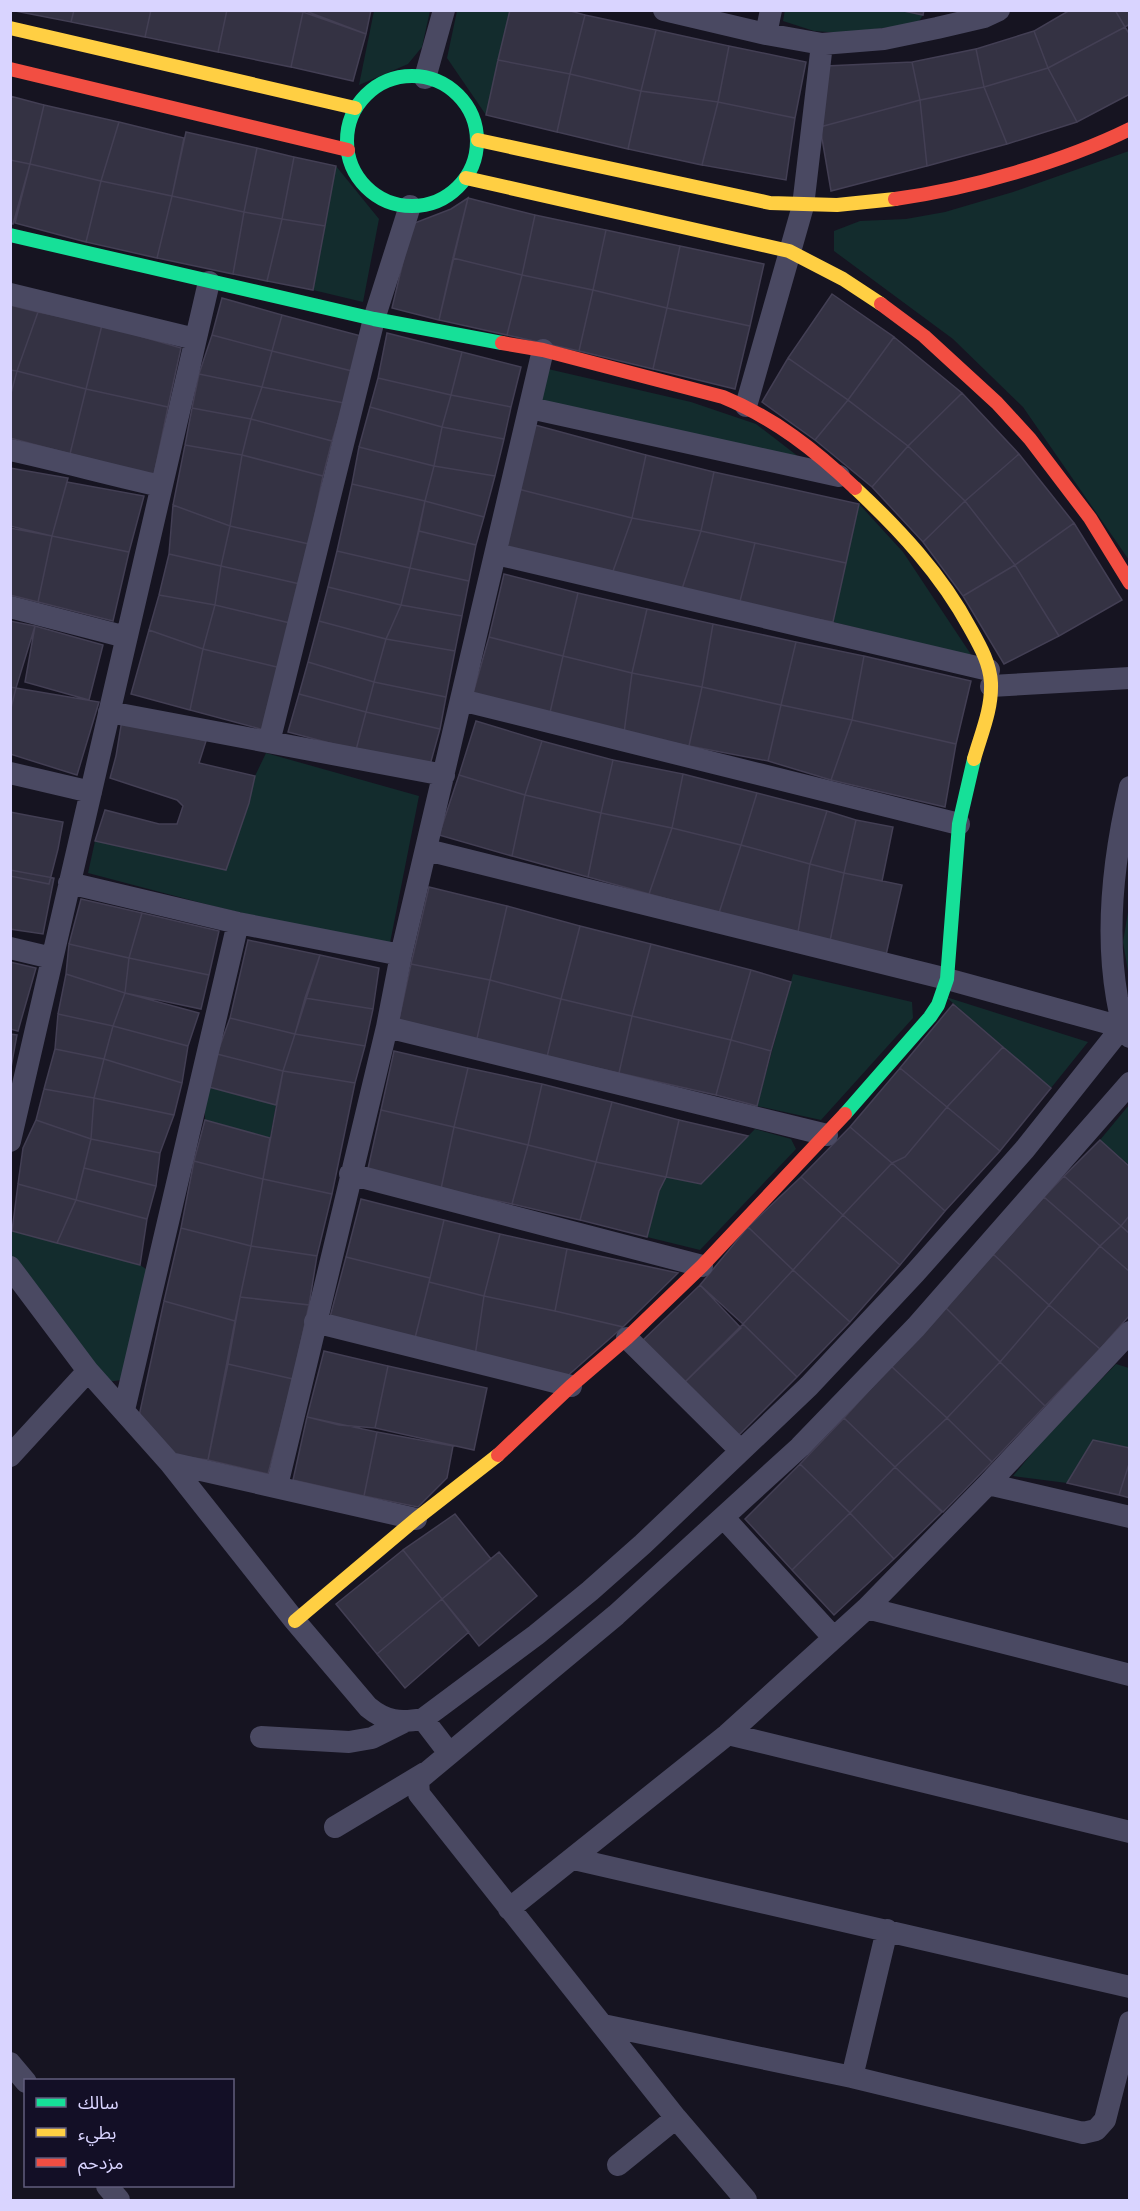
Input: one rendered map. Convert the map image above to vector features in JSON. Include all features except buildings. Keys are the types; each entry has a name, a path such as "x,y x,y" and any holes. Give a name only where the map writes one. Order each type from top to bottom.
{"street":[{"path":"424,78 444,10"},
{"path":"664,10 766,34 822,44 884,39 938,19 984,16 999,10"},
{"path":"766,34 771,10"},
{"path":"10,28 355,108"},
{"path":"746,406 803,206 822,44"},
{"path":"10,69 348,150"},
{"path":"400,76 424,78 438,81 454,91 467,105 475,122 478,140 476,155 466,178 448,195 430,204 410,206 388,201 369,189 355,172 348,150 348,129 355,108 367,93 383,82 400,76"},
{"path":"478,140 770,203 803,206 866,203 979,183 1089,147 1130,129"},
{"path":"466,178 789,251 843,279 924,336 990,396 1030,439 1061,478 1090,518 1130,583"},
{"path":"269,742 374,319 410,206"},
{"path":"10,235 374,319 543,351 723,397 746,406 795,437 845,477 926,560 946,585 978,640 990,678 989,708 959,824 947,979 938,1005 930,1017 827,1135 702,1266 627,1338 571,1386 490,1462 416,1519 295,1621"},
{"path":"10,1141 14,1111 52,958 209,282"},
{"path":"10,294 195,339"},
{"path":"277,1486 387,1027 401,955 543,351"},
{"path":"530,408 845,477"},
{"path":"10,450 161,486"},
{"path":"496,554 990,678 1130,678"},
{"path":"10,607 126,637"},
{"path":"461,699 959,824"},
{"path":"109,712 444,775"},
{"path":"10,773 91,792"},
{"path":"1126,1032 1112,968 1112,921 1120,829 1130,787"},
{"path":"427,850 947,979 1126,1032"},
{"path":"69,883 238,923 401,955"},
{"path":"124,1410 238,923"},
{"path":"10,948 52,958"},
{"path":"387,1027 827,1135"},
{"path":"261,1737 349,1742 372,1738 412,1721 517,1650 590,1591 643,1544 809,1386 900,1290 1126,1032"},
{"path":"335,1827 425,1773 449,1754 609,1622 724,1518 837,1410 946,1293 1130,1083"},
{"path":"350,1174 702,1266"},
{"path":"10,1267 88,1371 170,1463 295,1621 368,1707 378,1716 412,1721 449,1754"},
{"path":"315,1322 571,1386"},
{"path":"627,1338 740,1450"},
{"path":"509,1909 728,1734 867,1608 1125,1343"},
{"path":"10,1456 88,1371"},
{"path":"809,1386 837,1410"},
{"path":"170,1463 416,1519"},
{"path":"988,1484 1130,1517"},
{"path":"724,1518 833,1637"},
{"path":"867,1608 1130,1675"},
{"path":"728,1734 1130,1832"},
{"path":"425,1773 417,1785 419,1794 676,2118 746,2200"},
{"path":"574,1859 1130,1987"},
{"path":"852,2077 887,1930"},
{"path":"603,2025 852,2077 1077,2133 1090,2132 1101,2126 1105,2120 1130,2022"},
{"path":"10,2063 24,2080"},
{"path":"618,2165 676,2118"},
{"path":"108,2187 119,2200"}],"green space":[{"path":"785,10 899,10 923,15 917,24 841,33 814,31 783,21"},
{"path":"374,11 430,11 422,47 408,64 359,85"},
{"path":"457,11 510,11 486,115 447,58"},
{"path":"1129,151 1129,560 1023,407 953,339 834,251 834,231 860,221 906,219 945,212 1013,192"},
{"path":"336,166 379,219 363,302 313,290"},
{"path":"548,369 691,402 756,424 808,464 543,413 541,383"},
{"path":"859,504 903,552 972,656 833,622"},
{"path":"266,753 419,796 389,948 88,873 95,841 226,870 249,803 255,776"},
{"path":"1129,906 1130,977 1123,942"},
{"path":"793,974 912,1002 913,1018 821,1120 757,1106"},
{"path":"946,997 1088,1042 1051,1088"},
{"path":"205,1086 276,1105 270,1138 205,1120"},
{"path":"1129,1105 1129,1165 1100,1140"},
{"path":"755,1129 791,1139 796,1149 700,1250 647,1237 659,1191 666,1177 701,1184"},
{"path":"12,1231 140,1265 149,1271 121,1380 108,1382 14,1260 11,1254"},
{"path":"1116,1364 1129,1368 1129,1448 1093,1441 1067,1483 1013,1476 1048,1434"}],"traffic: fast":[{"path":"412,76 437,81 458,95 472,116 477,141 472,166 458,187 437,201 412,206 387,201 366,187 352,166 347,141 352,116 366,95 387,81 412,76"},
{"path":"10,235 374,319 502,343"},
{"path":"845,1114 938,1005 947,979 959,824 974,759"}],"traffic: slow":[{"path":"10,28 355,108"},
{"path":"478,140 770,203 837,205 895,199"},
{"path":"466,178 789,251 843,279 881,304"},
{"path":"855,488 903,536 946,589 984,655 989,668 991,693 988,712 974,759"},
{"path":"295,1621 416,1519 498,1455"}],"traffic: jam":[{"path":"10,69 348,150"},
{"path":"895,199 1015,173 1104,141 1130,129"},
{"path":"881,304 924,336 997,403 1030,439 1090,518 1130,583"},
{"path":"502,343 543,350 723,397 760,415 793,436 855,488"},
{"path":"498,1455 571,1386 627,1338 702,1266 845,1114"}]}
